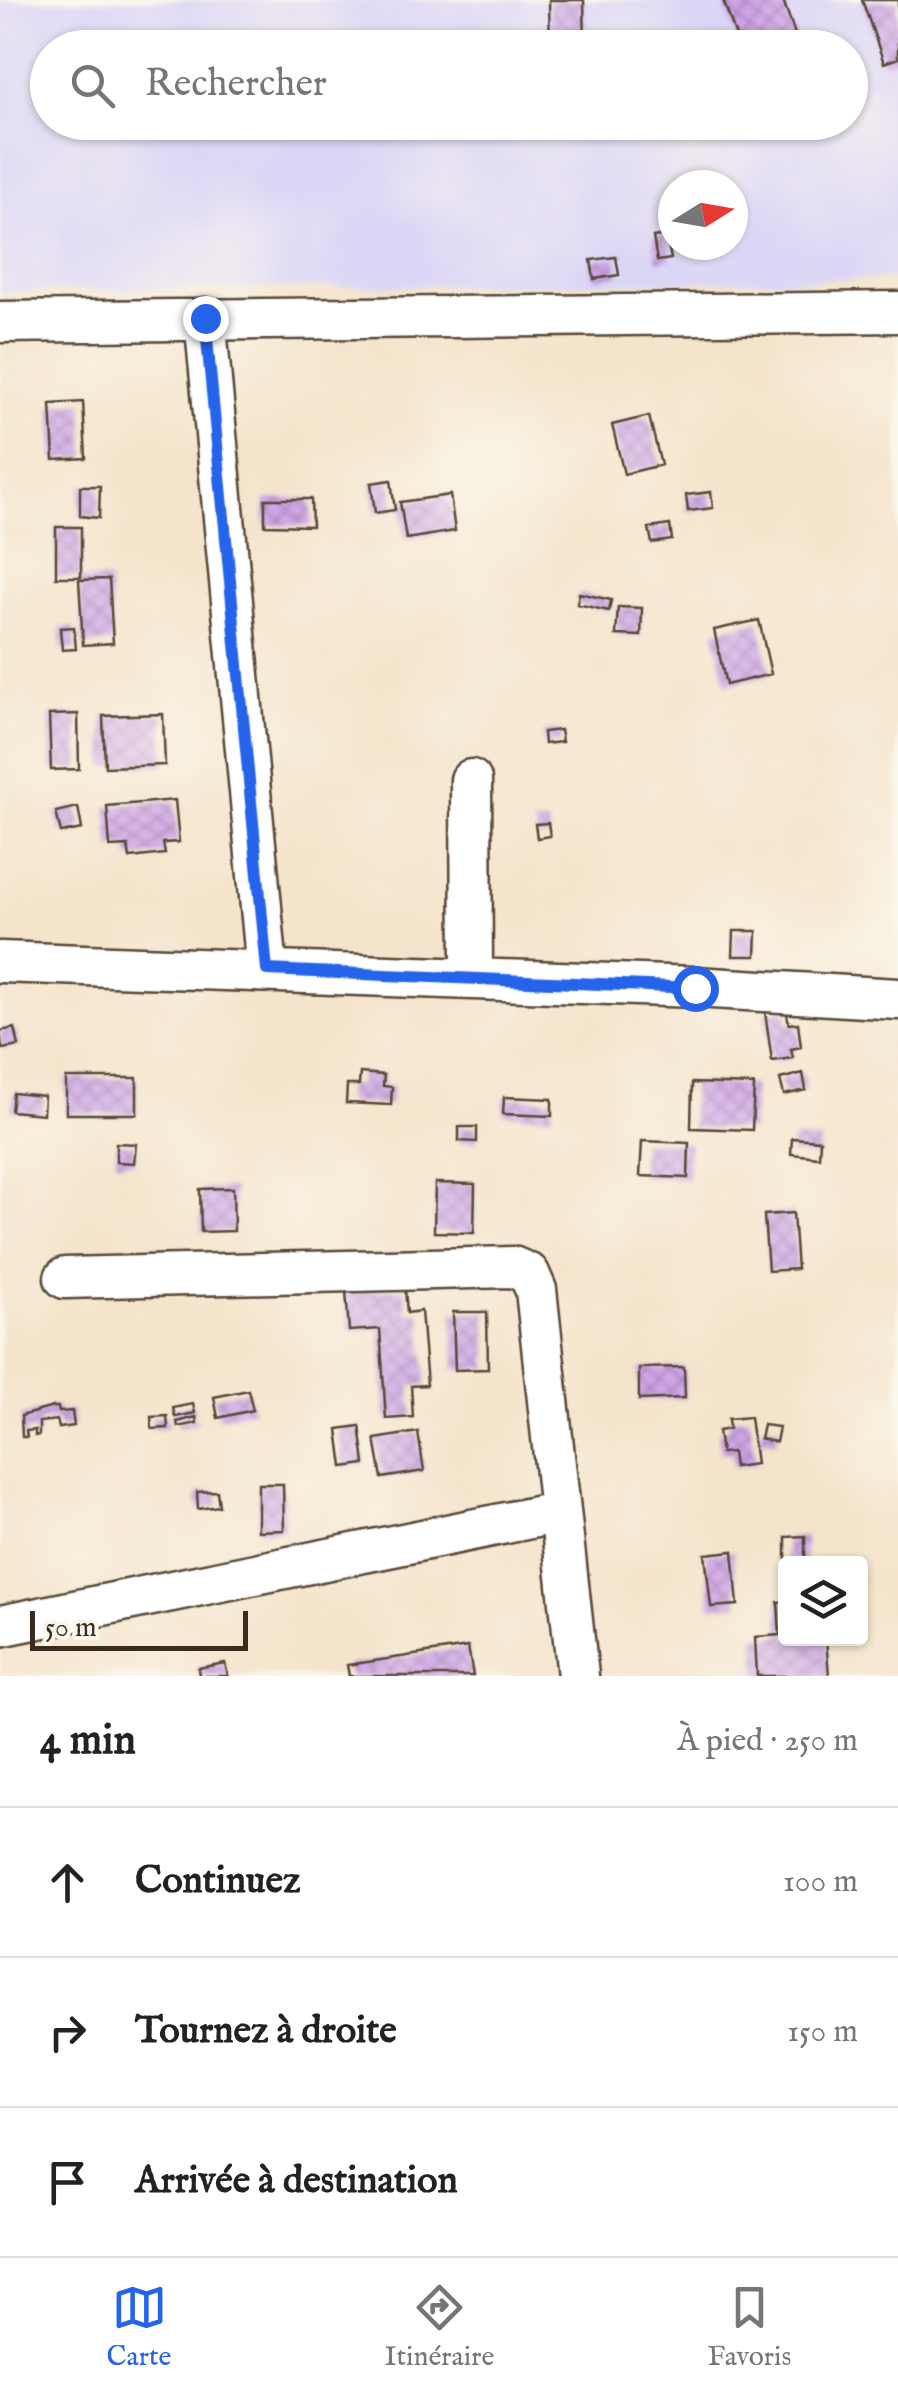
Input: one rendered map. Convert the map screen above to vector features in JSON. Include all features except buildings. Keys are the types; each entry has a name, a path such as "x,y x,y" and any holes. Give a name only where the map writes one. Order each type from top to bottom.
{"street":[{"path":"0,322 898,312"},
{"path":"205,318 267,970"},
{"path":"471,780 472,978"},
{"path":"0,962 472,978 898,1000"},
{"path":"65,1278 512,1266 529,1274 536,1290 578,1676"},
{"path":"0,1626 560,1512"}],"shaded area":[{"path":"0,0 898,0 898,279 0,292"}],"route":[{"path":"205,318 267,970 695,988"}]}
